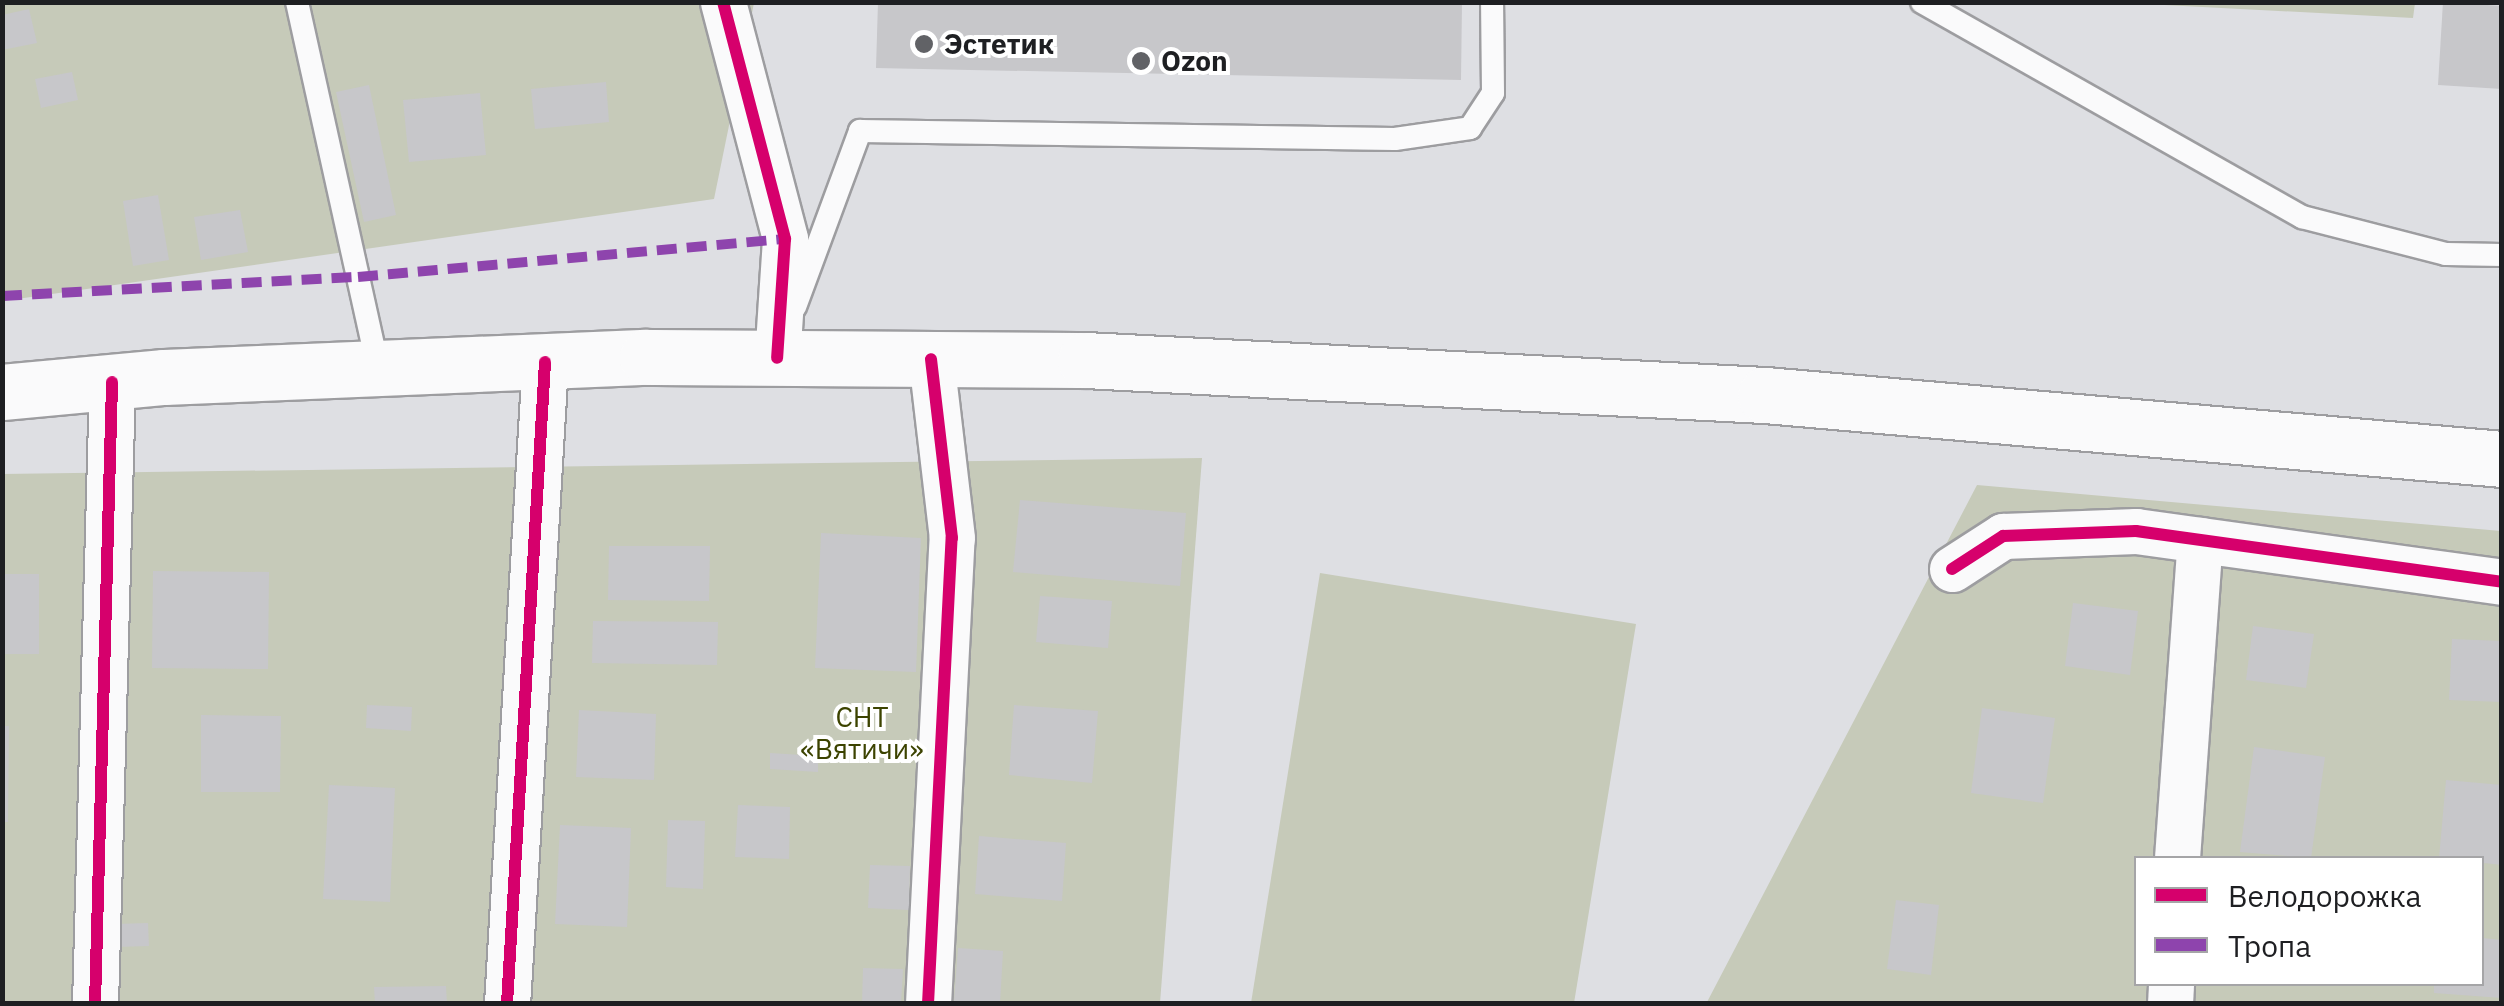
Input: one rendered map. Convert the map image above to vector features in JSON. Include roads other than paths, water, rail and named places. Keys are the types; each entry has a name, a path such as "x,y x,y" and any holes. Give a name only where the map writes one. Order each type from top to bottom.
{"main road":[{"path":"2,392 112,382 545,362 931,359 1301,368 1765,395 2502,459"}],"street":[{"path":"723,2 785,239 777,358"},
{"path":"928,1004 952,538 931,359"},
{"path":"507,1004 545,362"},
{"path":"95,1004 112,382"},
{"path":"1952,569 2004,536 2136,531 2502,582"},
{"path":"2177,856 2200,540"}],"lane":[{"path":"297,2 378,368"},
{"path":"777,358 860,130 1396,140 1470,128 1493,92 1492,2"},
{"path":"1922,2 1952,12 2302,216 2446,254 2502,255"}],"place":[{"name":"Эстетик","path":"924,44"},
{"name":"Ozon","path":"1141,61"}],"park label":[{"name":"СНТ «Вятичи»","path":"862,733"}]}
